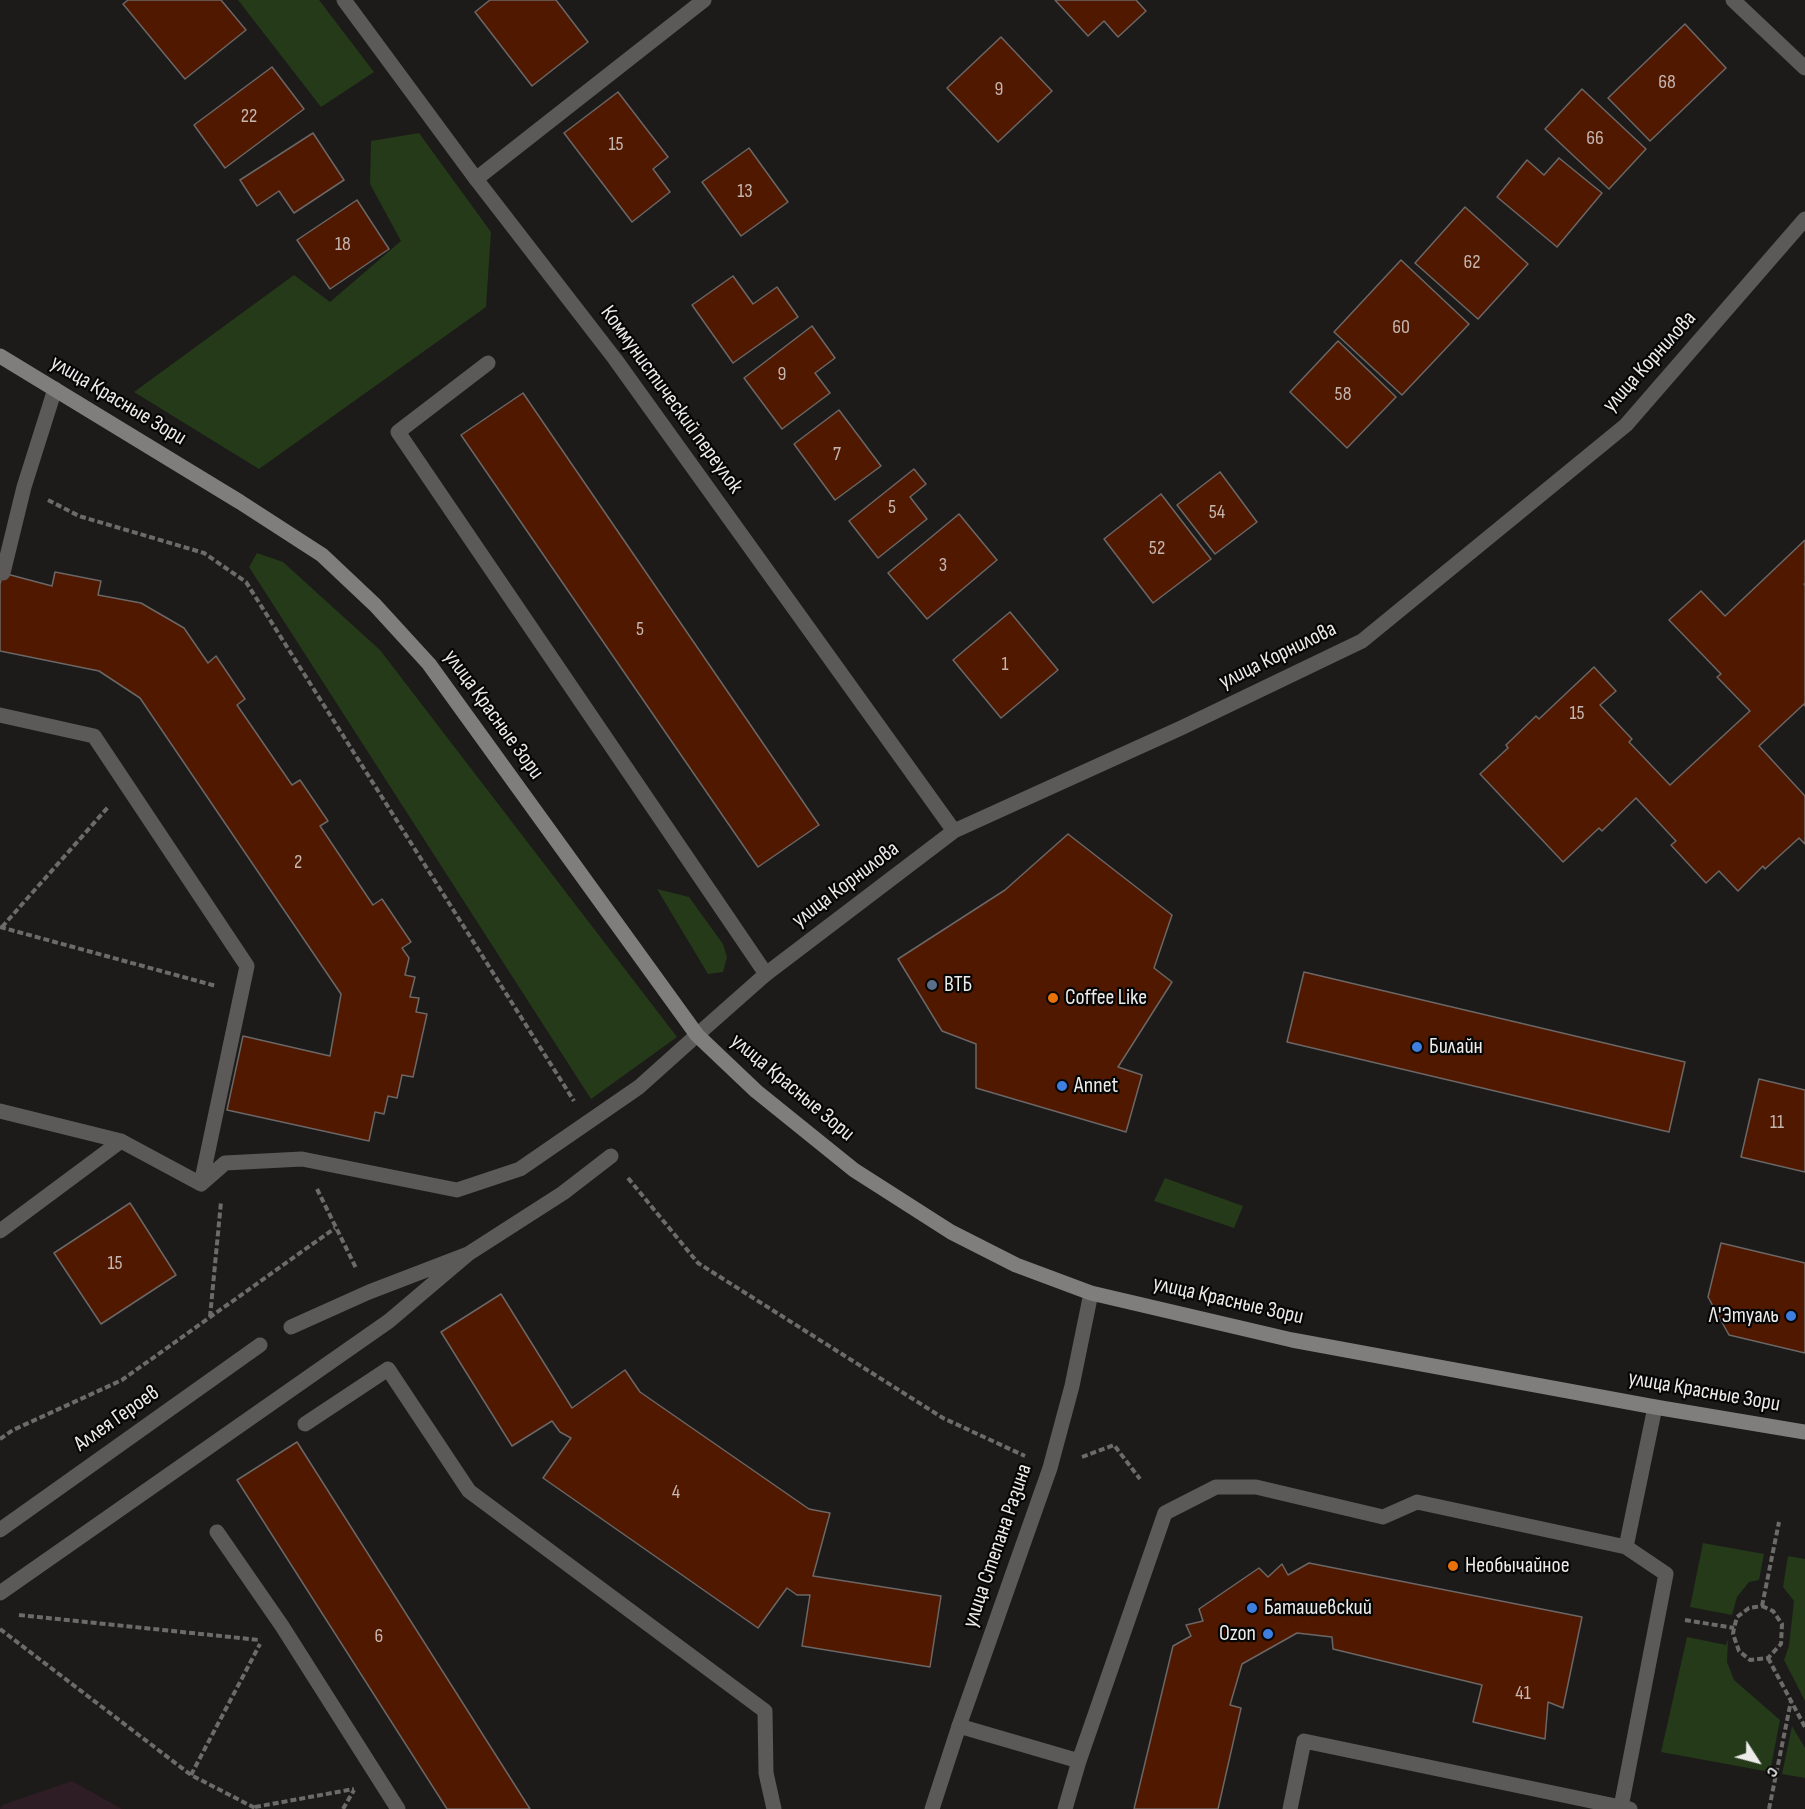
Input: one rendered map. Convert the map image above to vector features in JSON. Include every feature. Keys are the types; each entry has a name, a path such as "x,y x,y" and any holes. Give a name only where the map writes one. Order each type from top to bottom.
{"main road":[{"name":"улица Красные Зори","path":"0,356 322,555 375,606 429,664 697,1035 756,1092 854,1170 951,1232 1016,1265 1091,1293 1292,1340 1655,1407 1805,1432"}],"street":[{"name":"Коммунистический переулок","path":"345,0 477,180 615,359 954,831"},
{"path":"477,180 704,0"},
{"path":"1733,0 1805,68"},
{"name":"улица Корнилова","path":"225,1163 302,1159 457,1190 520,1169 639,1087 766,974 954,831 1181,728 1362,640 1626,425 1805,219"},
{"path":"488,363 398,432 766,974"},
{"path":"3,573 24,487 55,389"},
{"path":"0,715 94,736 247,966 201,1184"},
{"path":"0,1111 121,1141 201,1184"},
{"path":"0,1231 121,1141"},
{"path":"0,1593 389,1321 468,1254 563,1193 611,1156"},
{"path":"201,1184 225,1163"},
{"path":"291,1327 369,1292 468,1254"},
{"name":"улица Степана Разина","path":"932,1809 1050,1468 1072,1386 1091,1293"},
{"name":"Аллея Героев","path":"0,1530 260,1345"},
{"path":"305,1424 388,1369 469,1491 765,1711 766,1773 774,1809"},
{"path":"1626,1547 1655,1407"},
{"path":"1065,1809 1079,1761 1165,1513 1216,1487 1256,1487 1383,1517 1417,1502 1626,1547 1666,1574 1626,1808 1560,1802 1304,1741 1290,1809"},
{"path":"217,1532 282,1626 398,1809"},
{"path":"959,1726 1079,1761"}],"path":[{"path":"24,487 79,516 204,553 246,582 587,1122"},
{"path":"127,786 1,927 242,993"},
{"path":"611,1156 698,1263 943,1418 1050,1468 1114,1445 1140,1479"},
{"path":"302,1159 369,1292"},
{"path":"210,1318 225,1163"},
{"path":"0,1439 13,1430 122,1380 335,1228"},
{"path":"1762,1606 1779,1522"},
{"path":"1762,1606 1773,1611 1782,1624 1781,1644 1768,1658 1750,1660 1739,1651 1733,1634 1734,1628 1737,1617 1749,1608 1762,1606"},
{"path":"12,1614 262,1641 192,1775"},
{"path":"1658,1616 1734,1628"},
{"path":"0,1629 192,1775 255,1808 354,1789 377,1775"},
{"path":"1768,1658 1805,1727"},
{"path":"1769,1809 1791,1701"},
{"path":"343,1809 354,1789"}],"shaded area":[{"path":"72,1781 122,1809 0,1809 2,1805"}],"green space":[{"path":"238,0 319,0 374,72 321,107"},
{"path":"419,133 491,232 486,307 259,469 134,392 294,275 330,302 401,241 370,184 371,141"},
{"path":"257,553 283,562 380,650 677,1037 591,1099 249,567"},
{"path":"657,889 689,897 723,944 727,957 723,972 708,974"},
{"path":"1165,1178 1243,1206 1234,1228 1154,1201"},
{"path":"1703,1543 1764,1554 1759,1580 1749,1582 1737,1597 1732,1615 1690,1607"},
{"path":"1788,1556 1805,1559 1805,1701 1784,1660 1789,1646 1794,1601 1783,1587"},
{"path":"1687,1637 1726,1645 1728,1639 1727,1662 1734,1680 1780,1720 1770,1772 1661,1752"},
{"path":"1792,1726 1805,1748 1805,1778 1782,1774"}],"building":[{"path":"128,0 221,0 246,30 185,79 123,4"},
{"path":"490,0 556,0 588,42 532,86 475,12"},
{"path":"1055,0 1136,0 1146,11 1118,37 1104,21 1088,36"},
{"path":"1685,24 1726,68 1650,141 1608,98"},
{"path":"1001,37 1052,91 998,142 947,88"},
{"path":"272,67 304,109 225,168 194,125"},
{"path":"1582,89 1646,149 1609,189 1545,129"},
{"path":"618,92 668,157 653,169 670,192 632,222 564,133"},
{"path":"313,133 344,180 294,213 279,191 257,206 240,180"},
{"path":"749,148 788,202 741,236 702,182"},
{"path":"1559,158 1602,193 1557,247 1497,197 1527,160 1544,175"},
{"path":"357,200 389,249 330,289 297,240"},
{"path":"1465,207 1528,264 1478,319 1415,263"},
{"path":"1401,260 1469,324 1402,395 1334,332"},
{"path":"733,276 753,304 777,287 798,317 733,363 692,305"},
{"path":"812,326 835,358 815,373 830,393 782,429 744,378"},
{"path":"1338,341 1396,397 1347,448 1290,392"},
{"path":"523,393 819,825 758,867 461,435"},
{"path":"839,410 881,466 835,500 794,444"},
{"path":"914,469 926,484 910,497 927,519 878,558 849,521"},
{"path":"1220,472 1257,522 1215,554 1177,505"},
{"path":"1161,494 1211,559 1153,603 1104,539"},
{"path":"959,514 997,560 927,619 888,573"},
{"path":"1805,540 1805,706 1804,704 1759,746 1805,796 1805,844 1799,838 1765,869 1763,866 1738,891 1719,871 1706,883 1671,845 1676,841 1636,798 1602,831 1599,828 1563,862 1480,774 1508,748 1506,745 1536,716 1539,719 1594,667 1616,691 1600,705 1632,739 1629,742 1670,785 1750,711 1717,677 1721,674 1669,620 1701,591 1725,616"},
{"path":"55,572 101,581 98,595 141,603 184,628 208,663 216,656 245,699 237,705 292,785 300,780 328,821 320,826 373,905 382,899 411,942 402,948 409,958 405,975 415,977 410,997 419,998 416,1012 427,1014 413,1077 402,1075 397,1098 388,1096 384,1114 375,1112 369,1141 227,1110 243,1036 330,1056 341,994 140,698 99,671 0,651 0,584 3,573 52,586"},
{"path":"1010,612 1058,670 1001,718 953,660"},
{"path":"1068,834 1172,915 1154,968 1172,982 1118,1067 1142,1075 1126,1132 976,1088 976,1044 942,1031 898,959 1005,890"},
{"path":"1304,972 1685,1062 1669,1132 1287,1042"},
{"path":"1759,1079 1805,1090 1805,1172 1741,1157"},
{"path":"130,1203 176,1275 101,1324 54,1253"},
{"path":"1721,1243 1805,1263 1805,1353 1729,1335 1708,1297"},
{"path":"501,1294 572,1408 625,1370 640,1392 809,1509 830,1513 813,1576 941,1596 930,1667 802,1646 810,1595 797,1595 787,1588 758,1628 543,1478 571,1438 560,1432 552,1421 512,1446 441,1332"},
{"path":"297,1442 530,1809 447,1809 237,1480"},
{"path":"1309,1563 1582,1617 1563,1708 1548,1702 1545,1739 1473,1722 1482,1685 1333,1649 1332,1637 1297,1633 1242,1664 1230,1705 1241,1708 1218,1809 1134,1809 1173,1646 1191,1636 1186,1625 1203,1621 1199,1609 1259,1568 1268,1577 1282,1564 1288,1575"}],"place":[{"name":"ВТБ","path":"932,985"},
{"name":"Coffee Like","path":"1053,998"},
{"name":"Билайн","path":"1417,1047"},
{"name":"Annet","path":"1062,1086"},
{"name":"Л'Этуаль","path":"1791,1316"},
{"name":"Необычайное","path":"1453,1566"},
{"name":"Баташевский","path":"1252,1608"},
{"name":"Ozon","path":"1268,1634"}]}
